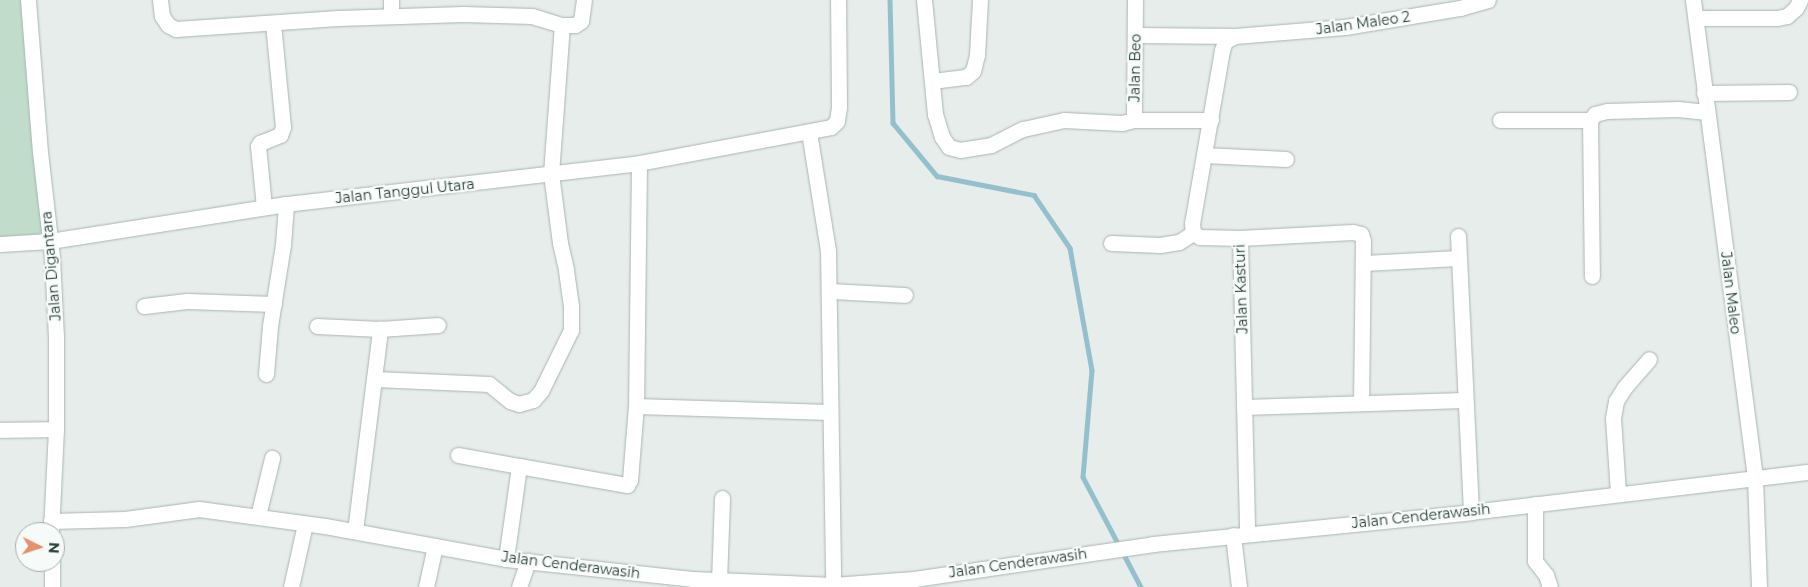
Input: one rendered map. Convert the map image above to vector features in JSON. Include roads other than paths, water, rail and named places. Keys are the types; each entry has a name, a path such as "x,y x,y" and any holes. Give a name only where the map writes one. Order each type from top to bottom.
{"street":[{"name":"Jalan Digantara","path":"28,0 40,152 51,248 56,336 56,429 51,522"},
{"path":"160,0 162,16 168,26 176,29 391,16 463,14 532,16 562,25 575,25 582,21 584,0"},
{"path":"391,16 392,0"},
{"name":"Jalan Tanggul Utara","path":"0,244 51,248 264,207 551,174 639,170 810,141 837,122 839,107 838,0"},
{"path":"924,0 935,114 942,137 949,147 960,150 991,145 1023,129 1064,120 1122,123 1134,120"},
{"path":"932,81 966,77 973,71 977,55 980,0"},
{"name":"Jalan Beo","path":"1135,0 1134,120 1211,120"},
{"name":"Jalan Maleo 2","path":"1135,35 1235,36 1385,22 1460,8 1488,0"},
{"name":"Jalan Maleo","path":"1693,0 1755,478 1759,587"},
{"path":"1696,18 1777,18 1787,16 1800,0"},
{"path":"264,207 258,146 260,143 280,135 283,127 280,80 273,23"},
{"path":"375,379 489,384 510,401 519,404 533,400 541,391 570,330 571,306 551,174 562,25"},
{"path":"1110,242 1160,245 1179,242 1193,233 1192,223 1222,50 1225,41 1235,36"},
{"path":"1704,93 1789,92"},
{"path":"1592,276 1590,120 1594,114 1607,111 1678,109 1707,112"},
{"path":"1500,120 1590,120"},
{"path":"810,141 828,250 833,585"},
{"path":"1204,155 1286,159"},
{"path":"458,455 627,485 630,480 636,406 639,170"},
{"path":"266,374 286,204"},
{"path":"1240,238 1358,232 1363,237 1361,402"},
{"name":"Jalan Kasturi","path":"1193,233 1200,236 1240,238 1244,407 1239,587"},
{"path":"1458,236 1464,400 1471,512"},
{"path":"1363,263 1459,258"},
{"path":"829,291 905,295"},
{"path":"144,306 187,301 274,304"},
{"path":"317,326 380,329 438,325"},
{"path":"355,532 380,329"},
{"path":"1618,493 1613,418 1616,401 1624,388 1649,359"},
{"path":"1244,407 1464,400"},
{"path":"636,406 830,412"},
{"path":"0,430 56,429"},
{"path":"258,516 272,458"},
{"path":"506,558 519,466"},
{"name":"Jalan Cenderawasih","path":"65,525 199,509 258,516 506,558 744,585 914,583 1153,544 1471,512 1618,493 1808,472"},
{"path":"718,581 722,498"},
{"path":"1535,504 1535,560 1546,574 1550,587"},
{"path":"291,587 304,524"},
{"path":"426,587 435,546"},
{"path":"520,587 528,561"},
{"path":"52,572 52,587"}],"waterway":[{"path":"890,0 893,123 937,176 1034,195 1070,248 1092,370 1083,477 1141,587"}]}
